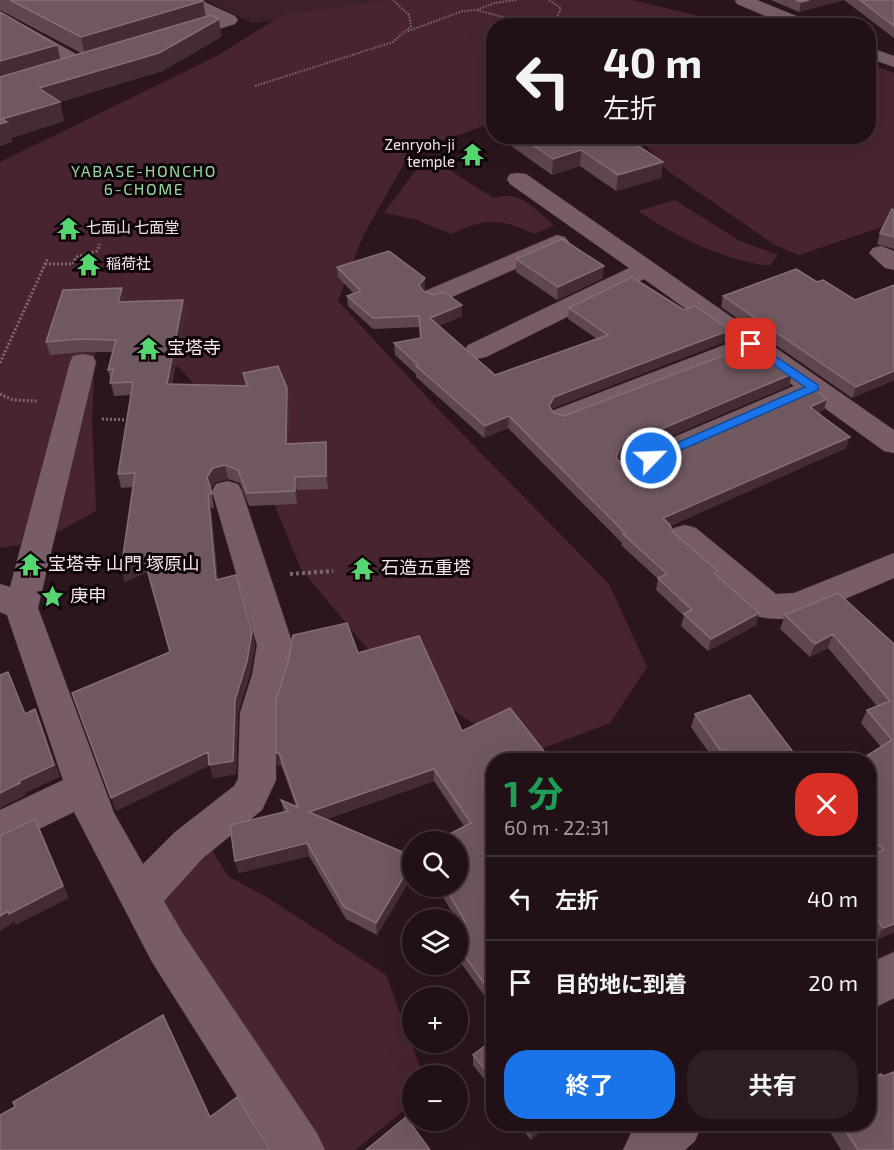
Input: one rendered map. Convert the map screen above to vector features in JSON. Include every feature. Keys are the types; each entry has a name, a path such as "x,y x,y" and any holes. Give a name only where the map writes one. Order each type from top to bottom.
{"street":[{"path":"158,42 229,20 187,0"},
{"path":"211,0 228,2"},
{"path":"743,0 786,18"},
{"path":"0,17 82,65"},
{"path":"876,55 894,62"},
{"path":"62,71 104,58"},
{"path":"518,179 894,444"},
{"path":"434,296 589,228"},
{"path":"477,351 646,270"},
{"path":"564,416 751,344"},
{"path":"83,362 69,421 11,602 96,819 166,947 300,1150"},
{"path":"631,467 814,388"},
{"path":"140,897 189,845 248,798 257,780 258,714 270,675 275,645 227,491"},
{"path":"685,536 769,606 798,605 894,565"},
{"path":"0,830 85,787"},
{"path":"876,984 894,973"},
{"path":"648,1150 670,1131"}],"path":[{"path":"255,86 393,42 411,26 409,15 393,0"},
{"path":"402,34 463,11 516,0"},
{"path":"549,0 561,8 557,17 553,18"},
{"path":"476,10 509,18"},
{"path":"45,264 73,264 76,257 97,251 100,244"},
{"path":"0,363 48,258"},
{"path":"69,421 135,420"}],"shaded area":[{"path":"205,0 487,0 252,23"},
{"path":"388,0 632,0 707,18 486,18 486,125 411,151 363,236 338,301 436,407 609,584 647,667 610,723 531,753 518,753 376,659 301,569 253,453 181,369 135,341 95,353 92,421 96,511 40,542 0,548 0,162 217,56 282,15"},
{"path":"876,66 894,73 894,212 882,227 799,255 775,245 668,171 645,144 876,144"},
{"path":"427,155 493,198 511,196 526,202 554,225 535,234 512,225 493,222 474,225 451,234 415,219 384,213"},
{"path":"675,200 740,241 778,255 769,266 733,258 685,239 638,211"},
{"path":"209,845 228,876 268,898 386,975 402,1018 402,1053 415,1053 419,1065 402,1065 402,1112 355,1150 311,1150 152,901"}],"building":[{"path":"10,0 200,0 203,1 81,37"},
{"path":"860,0 894,0 894,26"},
{"path":"0,12 57,45 0,61"},
{"path":"211,15 219,19 159,53 39,88 60,102 2,119 7,122 0,124 0,77"},
{"path":"531,144 635,144 663,162 618,175 581,150 553,159"},
{"path":"892,209 894,210 894,237 880,233"},
{"path":"562,239 604,266 558,287 516,259"},
{"path":"389,251 425,278 419,285 423,291 433,295 444,292 462,305 430,318 495,375 608,335 569,308 632,277 684,310 695,306 730,330 554,397 549,406 554,413 564,416 751,345 792,374 621,446 616,457 621,465 633,468 645,465 815,390 827,399 810,407 850,437 663,518 675,534 718,571 714,573 759,613 711,639 684,614 692,610 658,578 667,574 623,534 625,533 509,416 485,426 416,366 418,365 394,343 421,338 419,316 373,318 347,296 361,291 337,267"},
{"path":"796,269 817,282 823,280 855,300 894,285 894,371 856,387 723,296"},
{"path":"122,288 118,302 183,300 167,384 248,386 243,373 278,366 287,388 286,444 326,442 326,476 295,477 295,491 247,493 238,470 225,465 213,468 207,477 212,494 208,494 216,580 236,575 252,632 247,661 235,700 233,761 209,765 208,752 111,798 72,693 170,652 144,558 121,569 135,473 118,474 133,382 110,383 113,369 108,370 116,340 79,339 46,342 63,290"},
{"path":"838,593 894,644 894,924 883,928 876,918 876,853 884,850 876,843 876,753 871,753 892,740 867,710 890,701 833,634 815,644 785,615"},
{"path":"347,623 358,653 419,636 462,731 510,708 545,753 486,753 486,986 468,961 468,909 458,909 451,897 468,897 468,831 455,831 471,823 434,769 309,812 402,852 402,880 376,923 344,907 307,843 235,861 230,825 288,811 281,800 298,807 279,753 276,753 276,700 288,662 293,635"},
{"path":"8,672 25,714 35,709 54,765 19,781 20,783 0,793 0,675"},
{"path":"750,695 794,753 722,753 695,714"},
{"path":"35,819 63,886 9,914 8,911 0,916 0,836"},
{"path":"163,1015 210,1117 237,1097 270,1150 0,1150 0,1115 15,1107 13,1102"},
{"path":"486,1045 486,1071 473,1055"},
{"path":"894,1072 894,1150 858,1150 846,1131 876,1131 876,1076 881,1074 883,1076"},
{"path":"402,1120 402,1131 416,1131 430,1150 366,1150"}],"place":[{"name":"Zenryoh-ji temple","path":"473,154"},
{"name":"七面山 七面堂","path":"68,228"},
{"name":"稲荷社","path":"88,264"},
{"name":"宝塔寺","path":"149,348"},
{"name":"宝塔寺 山門 塚原山","path":"30,564"},
{"name":"石造五重塔","path":"363,568"},
{"name":"庚申","path":"52,596"}],"district":[{"name":"YABASE-HONCHO 6-CHOME","path":"144,180"}],"route":[{"path":"651,458 814,388 751,344"}]}
